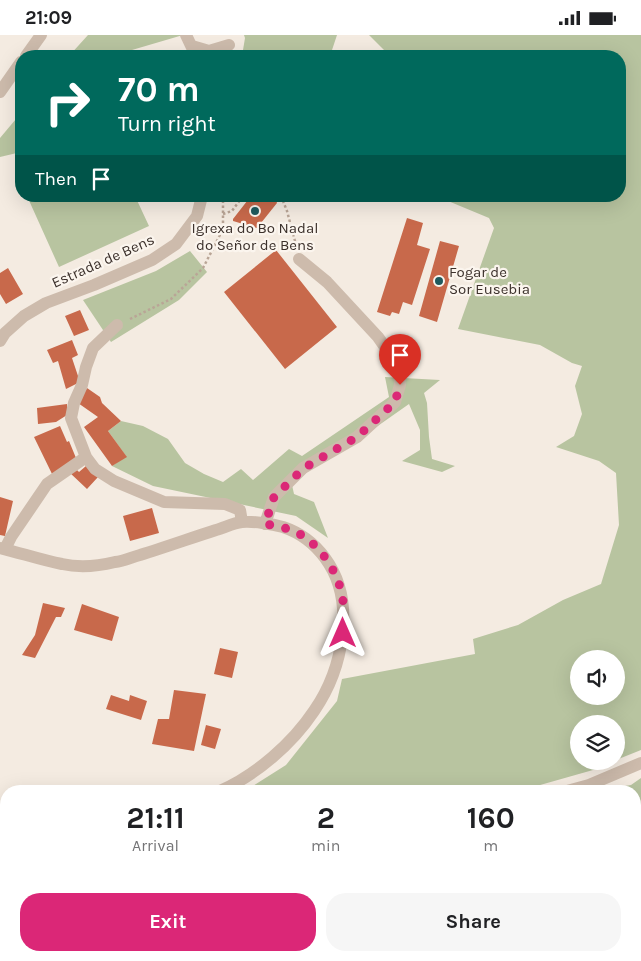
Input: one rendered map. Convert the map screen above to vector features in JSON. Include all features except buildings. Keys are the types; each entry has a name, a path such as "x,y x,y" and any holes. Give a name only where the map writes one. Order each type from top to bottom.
{"street":[{"path":"30,50 41,35"},
{"path":"212,50 229,45"},
{"path":"191,46 205,50"},
{"path":"0,92 15,71"},
{"name":"Estrada de Bens","path":"0,341 5,333 24,316 46,303 152,260 176,245 197,217 201,202"},
{"path":"265,524 274,497 304,468 357,437 395,402 400,385 399,367 378,337 327,282 300,259"},
{"path":"117,325 93,348 82,385 74,403 71,418 86,457 95,469 107,477 164,502 225,504 240,510 242,522"},
{"path":"86,457 47,484 2,548 64,565 90,566 116,562 242,522 265,524 283,527 302,535 318,548 330,565 338,582 343,601 343,633 336,666 315,710 290,741 254,771 233,785"},
{"path":"589,785 641,763"}],"path":[{"path":"117,325 171,299 203,268 223,229 224,202"},
{"path":"223,215 232,211 239,202"},
{"path":"284,202 300,259"}],"green space":[{"path":"88,35 183,35 132,50 74,50"},
{"path":"244,35 337,35 332,50 243,50"},
{"path":"369,35 641,35 641,750 625,756 625,715 570,715 570,770 593,770 540,785 254,785 286,765 337,701 342,679 475,654 473,639 518,625 563,600 601,584 619,525 616,473 599,461 556,447 574,436 582,414 575,386 582,366 572,363 540,345 458,329 494,228 489,218 450,202 626,202 626,50 384,50"},
{"path":"15,120 15,153 0,157 0,138"},
{"path":"30,202 138,202 149,226 59,267"},
{"path":"190,251 207,272 179,300 111,342 83,300 156,271"},
{"path":"385,377 440,380 424,393 427,403 432,459 455,466 442,472 402,461 420,450 420,430 409,404 313,467 292,485 294,494 314,502 328,538 296,516 153,486 112,466 126,456 108,431 121,421 143,426 168,439 185,463 204,474 223,482 241,469 253,480 289,449 302,456 389,397"},
{"path":"641,778 641,785 631,785"}],"place":[{"name":"Igrexa do Bo Nadal do Señor de Bens","path":"255,211"},
{"name":"Fogar de Sor Eusebia","path":"439,281"}],"route":[{"path":"343,633 343,601 338,582 330,565 318,548 302,535 283,527 265,524 274,497 304,468 357,437 395,402 400,385"}]}
